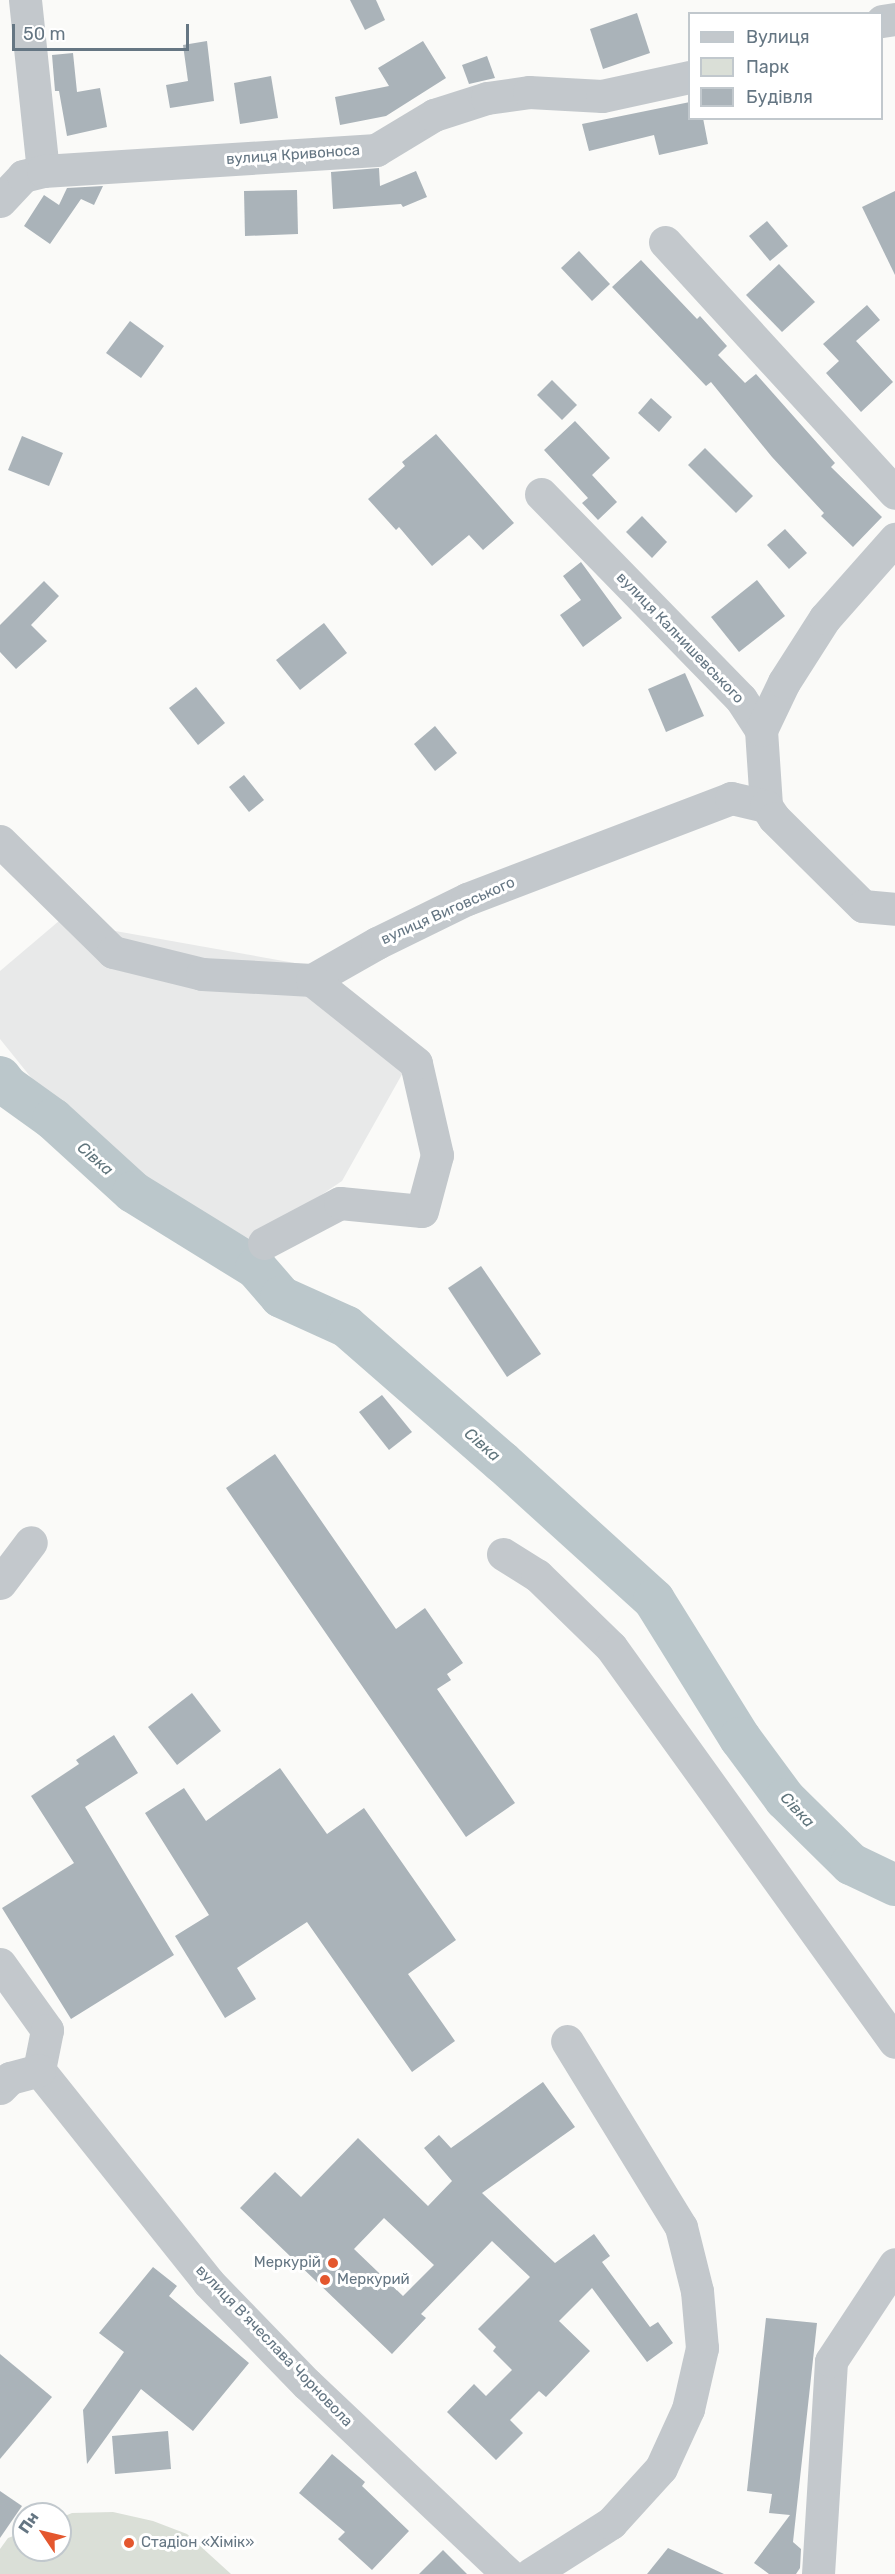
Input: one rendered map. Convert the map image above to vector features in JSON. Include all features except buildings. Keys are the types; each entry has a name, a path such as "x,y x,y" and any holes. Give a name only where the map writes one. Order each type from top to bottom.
{"street":[{"path":"25,0 43,171"},
{"name":"вулиця Кривоноса","path":"0,201 24,176 43,171 376,150 434,115 487,98 529,92 602,96 688,77"},
{"path":"665,242 895,494"},
{"name":"вулиця Калнишевського","path":"541,494 741,699 761,730 766,806"},
{"path":"761,730 784,682 825,618 895,539"},
{"name":"вулиця Виговського","path":"312,980 377,943 467,899 585,853 730,798 766,806"},
{"path":"766,806 774,818 863,906 895,909"},
{"path":"0,841 113,952 202,974 312,980 416,1063 437,1155 422,1211 340,1203 264,1243"},
{"path":"0,1583 31,1542"},
{"path":"503,1554 537,1575 610,1647 895,2042"},
{"path":"0,1964 46,2030 39,2070 10,2078 0,2088"},
{"path":"531,2574 611,2523 661,2468 688,2409 702,2348 697,2291 681,2227 567,2041"},
{"name":"вулиця В'ячеслава Чорновола","path":"39,2070 208,2282 307,2384 508,2574"},
{"path":"818,2574 831,2361 895,2264"}],"shaded area":[{"path":"59,921 306,965 405,1069 342,1181 253,1241 144,1179 54,1106 0,1039 0,971"}],"green space":[{"name":"Стадіон «Хімік»","path":"113,2512 153,2521 187,2534 231,2574 0,2574 0,2549 8,2538 12,2536 12,2562 72,2562 72,2513"}],"waterway":[{"name":"Сівка","path":"0,1077 7,1086 53,1119 133,1192 256,1268 281,1297 347,1327 502,1462 654,1600 740,1738 785,1799 851,1864 895,1885"}],"place":[{"name":"Меркурій","path":"333,2263"},
{"name":"Меркурий","path":"325,2280"},
{"name":"Стадіон «Хімік»","path":"129,2543"}]}
